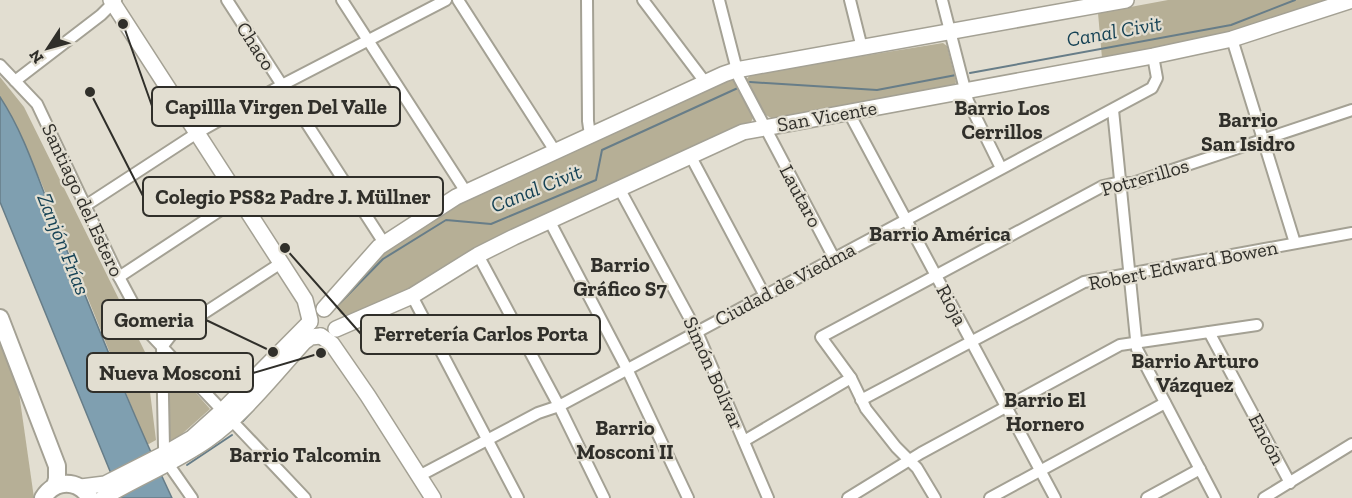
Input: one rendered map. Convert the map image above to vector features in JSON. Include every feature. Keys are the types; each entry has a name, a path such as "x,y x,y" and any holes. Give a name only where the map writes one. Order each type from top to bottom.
{"main road":[{"name":"San Vicente","path":"103,498 116,485 162,462 200,432 227,416 311,337 328,333 412,296 478,255 739,133 1153,56 1232,39 1352,0"},
{"path":"113,1 305,300 312,331 328,333"},
{"path":"310,321 314,313 323,309 384,243 466,192 705,82 736,70 1117,1"},
{"path":"305,300 328,310 335,316 337,320 328,333"},
{"path":"0,318 57,466 57,479 49,492"},
{"name":"San Vicente","path":"227,416 310,321"},
{"path":"328,333 332,344 433,498"},
{"path":"48,443 82,490"},
{"path":"49,492 67,483 82,490"},
{"name":"San Vicente","path":"82,490 116,485"}],"street":[{"name":"Chaco","path":"227,0 384,243"},
{"path":"342,0 466,192"},
{"path":"85,206 197,133 446,0"},
{"path":"458,0 555,151"},
{"path":"587,0 590,135"},
{"path":"643,0 705,82"},
{"name":"Lautaro","path":"719,0 739,78 834,258"},
{"path":"850,0 862,48"},
{"path":"942,0 964,90 1001,168"},
{"path":"15,81 101,15 113,1"},
{"path":"1232,39 1295,243"},
{"name":"Ciudad de Viedma","path":"419,476 538,413 559,406 1152,88 1157,78 1153,56"},
{"name":"Santiago del Estero","path":"0,65 37,104 146,329 305,498"},
{"path":"1113,110 1136,342 1140,355 1215,498"},
{"name":"Potrerillos","path":"851,378 821,337 1103,186 1133,183 1352,110"},
{"name":"Rioja","path":"849,113 1055,498"},
{"path":"690,155 765,296"},
{"name":"Simón Bolívar","path":"620,188 697,332 768,498"},
{"path":"119,277 239,198"},
{"path":"549,220 627,369 688,498"},
{"name":"Robert Edward Bowen","path":"861,400 1084,282 1352,233"},
{"path":"478,255 559,406 604,498"},
{"path":"192,498 162,462 164,442 162,347 172,334 281,263"},
{"path":"412,296 518,498"},
{"path":"849,498 921,453 1120,345 1257,325"},
{"name":"Encón","path":"1209,332 1290,483"},
{"path":"744,441 851,378 861,400 896,447 917,468 935,498"},
{"path":"990,498 1165,403"},
{"path":"1264,498 1352,444"},
{"path":"1148,498 1200,469"}],"shaded area":[{"path":"1168,0 1334,0 1240,30 1102,58 1098,13"},
{"path":"943,43 947,46 956,82 954,86 773,119 764,114 746,80 751,74"},
{"path":"0,77 24,107 145,352 156,440 147,445 41,182 0,97"},
{"path":"727,79 735,82 753,118 750,124 734,127 488,242 414,289 348,315 341,314 336,306 380,254 469,198"},
{"path":"0,339 16,372 34,498 0,498"},
{"path":"169,362 210,409 173,442 170,440"}],"water":[{"name":"Zanjón Frías","path":"0,97 24,142 112,360 172,498 121,498 0,202"}],"waterway":[{"name":"Canal Civit","path":"970,73 1231,25 1295,0"},
{"name":"Canal Civit","path":"750,82 877,90 956,75"},
{"name":"Canal Civit","path":"337,306 383,259 446,220 491,224 596,180 602,150 740,87"},
{"name":"Canal Civit","path":"243,421 253,410"},
{"name":"Canal Civit","path":"187,465 232,435"}],"place":[{"name":"Capillla Virgen Del Valle","path":"123,24"},
{"name":"Colegio PS82 Padre J. Müllner","path":"90,92"},
{"name":"Ferretería Carlos Porta","path":"285,248"},
{"name":"Gomeria","path":"273,352"},
{"name":"Nueva Mosconi","path":"321,353"}],"district":[{"name":"Barrio Los Cerrillos","path":"1002,119"},
{"name":"Barrio San Isidro","path":"1248,131"},
{"name":"Barrio América","path":"940,233"},
{"name":"Barrio Gráfico S7","path":"620,276"},
{"name":"Barrio Arturo Vázquez","path":"1195,372"},
{"name":"Barrio El Hornero","path":"1045,411"},
{"name":"Barrio Mosconi II","path":"625,439"},
{"name":"Barrio Talcomin","path":"305,454"}]}
